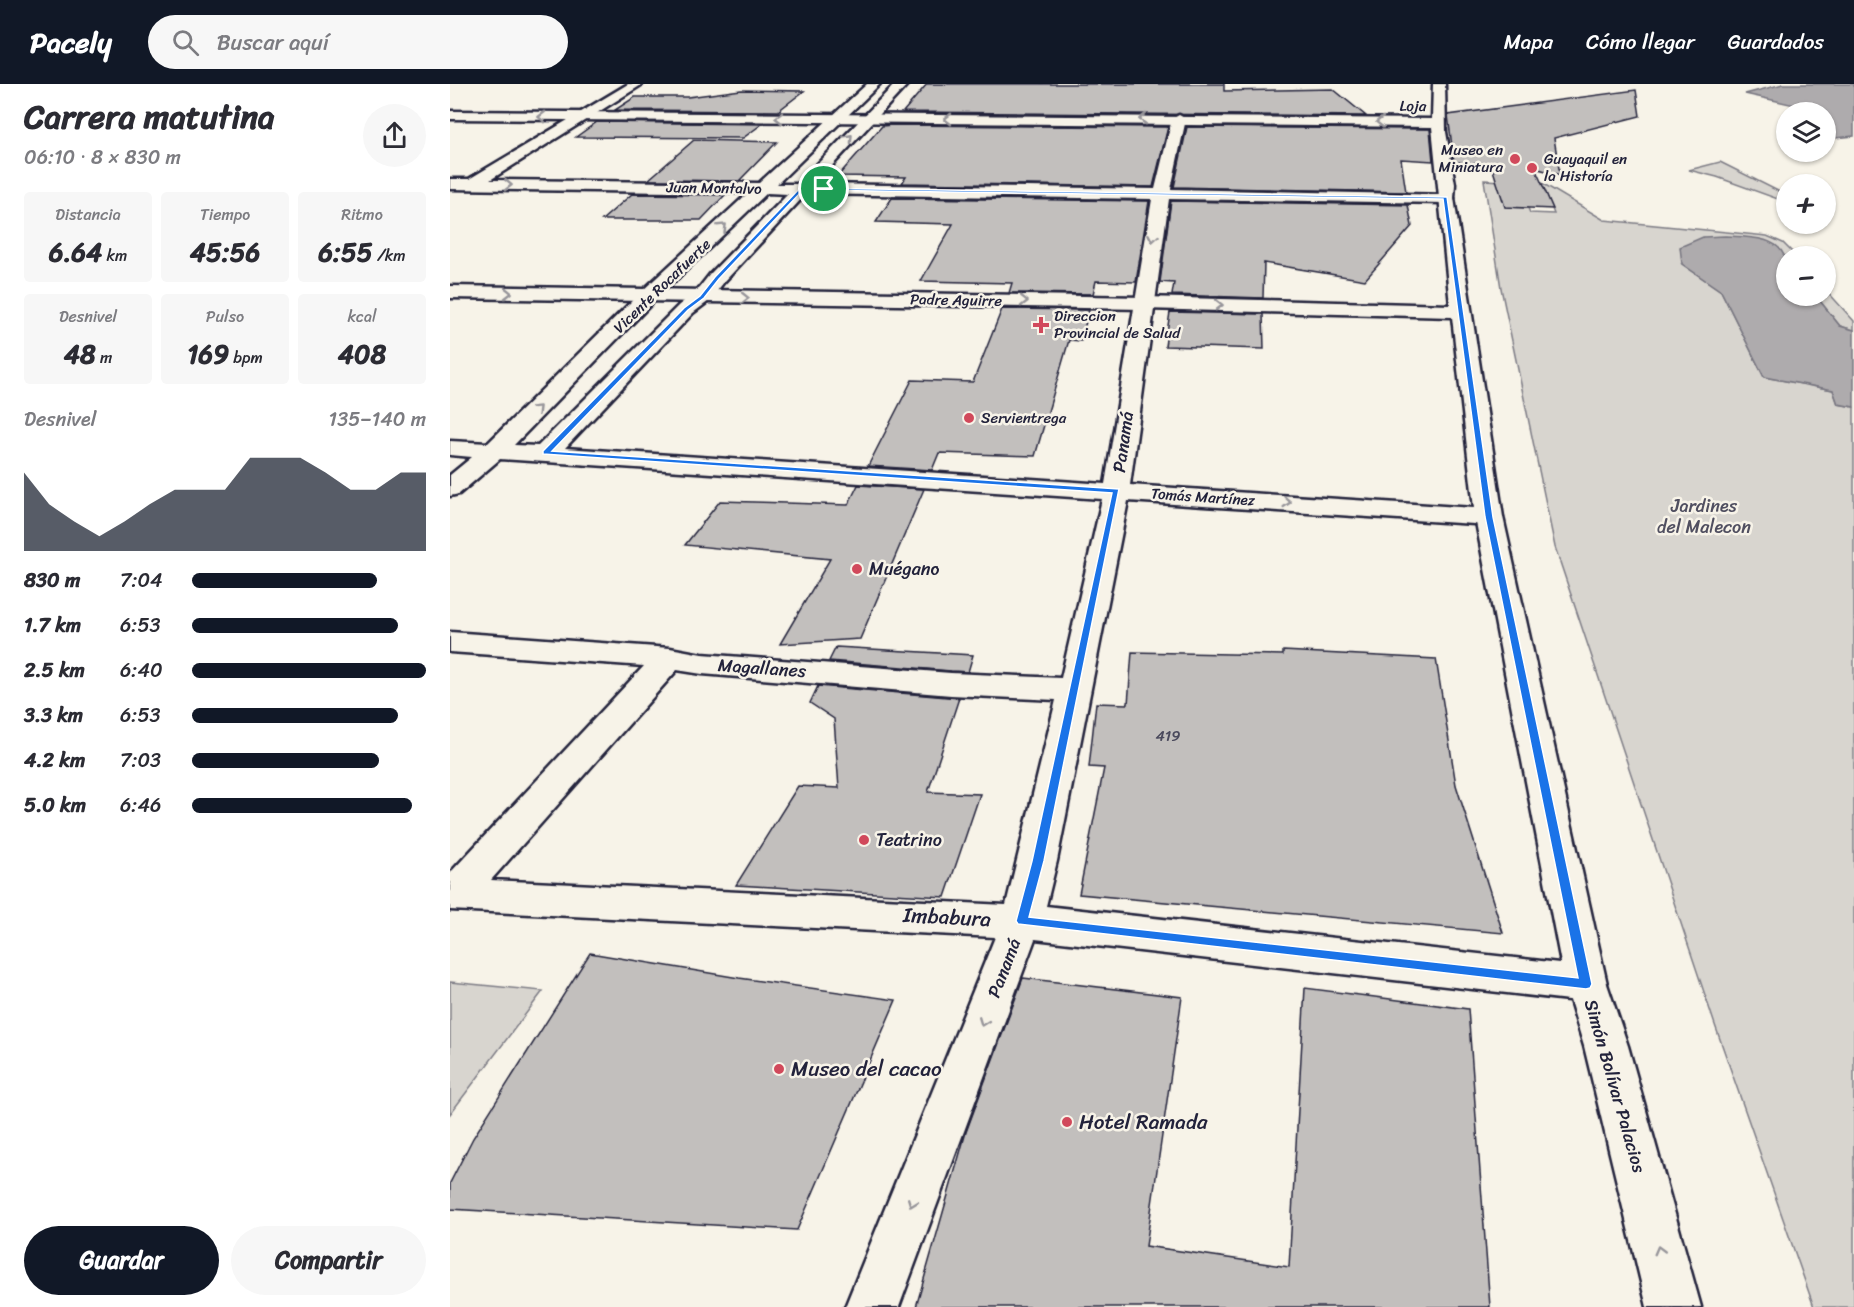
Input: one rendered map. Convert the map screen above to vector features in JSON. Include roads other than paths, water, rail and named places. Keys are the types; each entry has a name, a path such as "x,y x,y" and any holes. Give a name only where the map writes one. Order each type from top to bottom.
{"street":[{"path":"450,197 637,84"},
{"name":"Vicente Rocafuerte","path":"450,488 495,450 649,295 874,84"},
{"name":"Vicente Rocafuerte","path":"546,453 686,309 702,297 717,278 867,118 902,84"},
{"name":"Simón Bolívar Palacios","path":"1439,84 1439,123 1447,184 1446,198 1489,517 1586,984 1606,1046 1674,1307"},
{"name":"Loja","path":"450,115 1179,119 1439,123"},
{"name":"Panamá","path":"872,1307 1022,921 1038,861 1116,491 1161,194 1179,119"},
{"name":"Juan Montalvo","path":"450,184 1446,198"},
{"name":"Padre Aguirre","path":"450,292 1144,303 1462,311"},
{"name":"Tomás Martínez","path":"450,448 1489,517"},
{"name":"Magallanes","path":"450,642 670,658 702,664 951,684 1074,690"},
{"path":"453,894 670,658"},
{"name":"Imbabura","path":"453,894 1022,921 1586,984"}],"place":[{"name":"Museo en Miniatura","path":"1515,159"},
{"name":"Guayaquil en la Historía","path":"1532,168"},
{"name":"Direccion Provincial de Salud","path":"1041,325"},
{"name":"Servientrega","path":"969,418"},
{"name":"Muégano","path":"857,569"},
{"name":"Teatrino","path":"864,840"},
{"name":"Museo del cacao","path":"779,1069"},
{"name":"Hotel Ramada","path":"1067,1122"}],"park label":[{"name":"Jardines del Malecon","path":"1704,516"}]}
